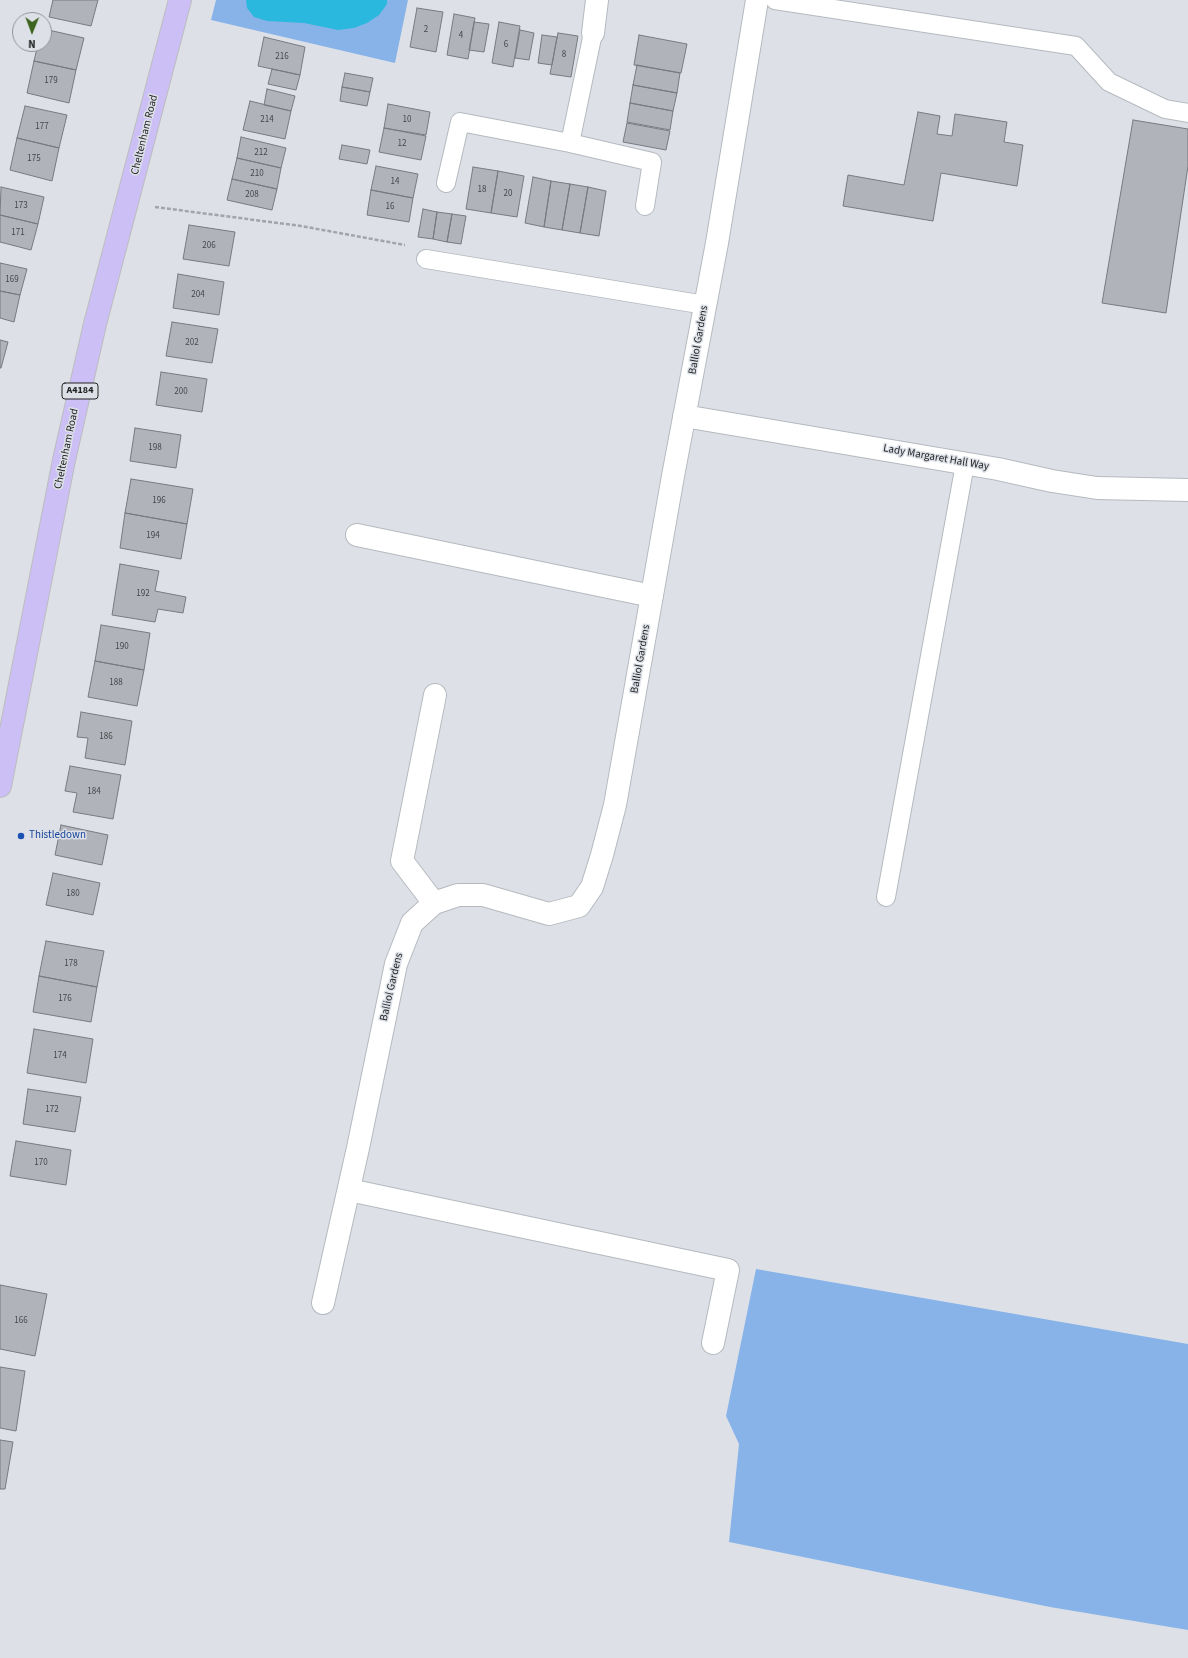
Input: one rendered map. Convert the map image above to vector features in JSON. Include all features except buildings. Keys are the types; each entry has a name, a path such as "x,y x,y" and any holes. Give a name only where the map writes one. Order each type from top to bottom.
{"main road":[{"name":"Cheltenham Road","path":"0,786 64,460 95,324 128,204 180,0"}],"street":[{"path":"593,33 597,0"},
{"name":"Balliol Gardens","path":"323,1303 349,1190 396,964 412,923 434,904 458,896 483,895 549,914 579,906 592,887 613,812 684,416 717,243 757,0"},
{"name":"Lady Margaret Hall Way","path":"684,416 1097,488 1188,490"},
{"path":"357,535 652,596"},
{"path":"434,904 402,861 435,695"},
{"path":"349,1190 728,1270 713,1343"}],"lane":[{"path":"775,0 1076,46 1109,82 1165,109 1188,113"},
{"path":"570,143 593,33"},
{"path":"446,183 460,122 570,143 652,162 644,206"},
{"path":"426,259 705,305"},
{"path":"886,897 965,464"}],"path":[{"path":"128,204 173,208 301,226 423,249 426,259"}],"shaded area":[{"path":"216,0 408,0 395,63 211,20"},
{"path":"246,0 387,0 387,4 379,15 367,23 354,28 338,30 304,23 267,21 254,17 247,8"},
{"path":"756,1269 1188,1344 1188,1630 1050,1607 729,1542 739,1444 726,1416"}],"place":[{"name":"Thistledown","path":"21,836"}]}
